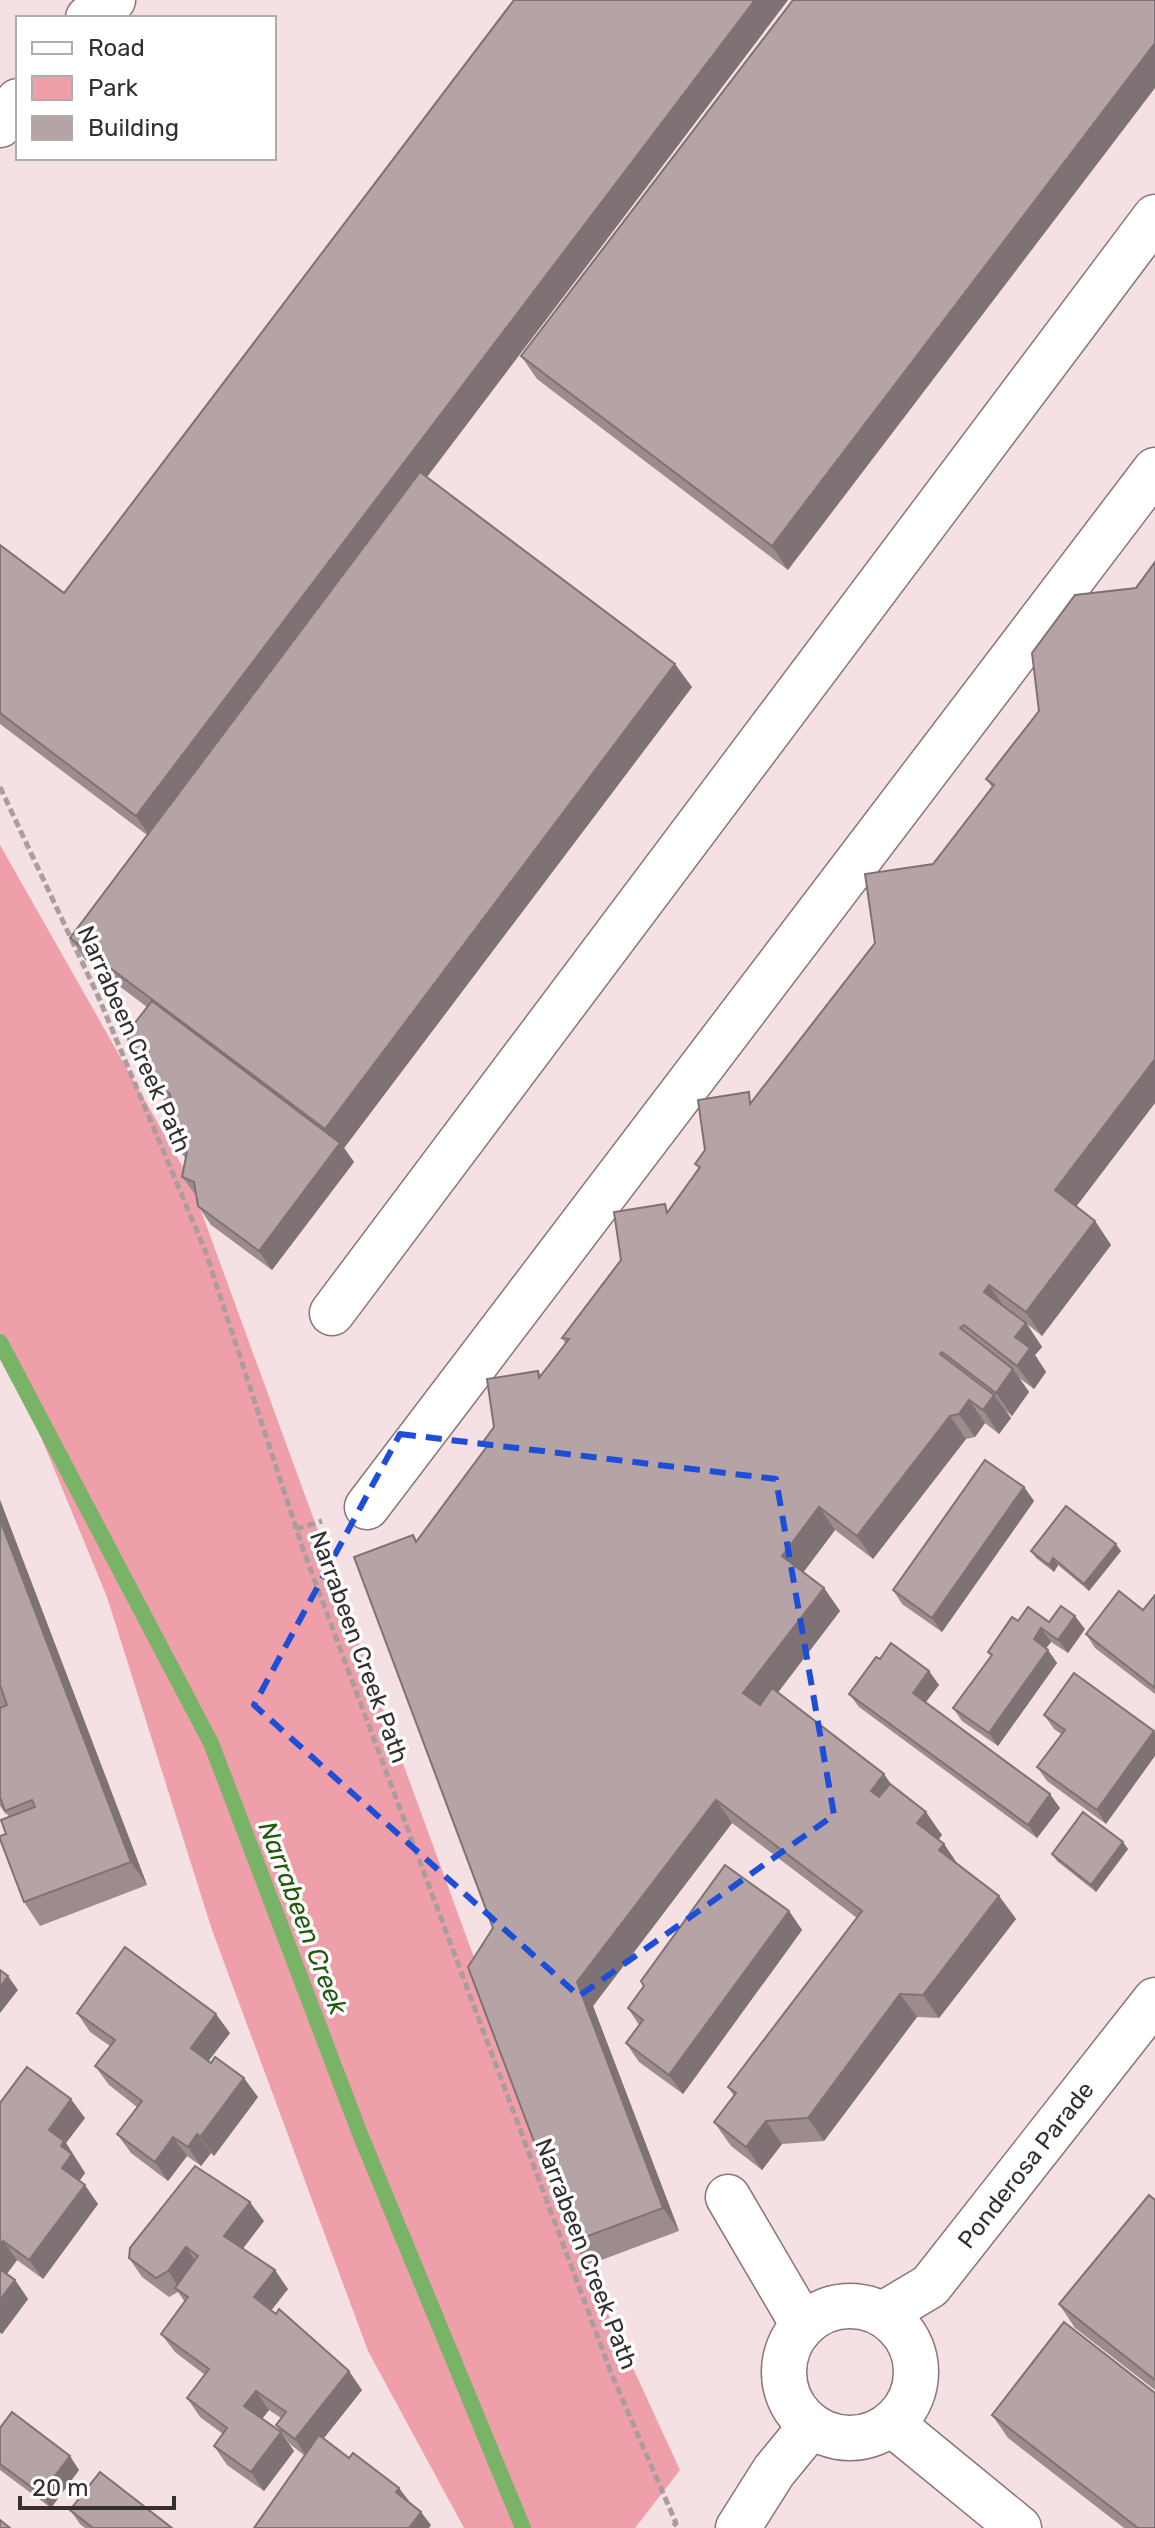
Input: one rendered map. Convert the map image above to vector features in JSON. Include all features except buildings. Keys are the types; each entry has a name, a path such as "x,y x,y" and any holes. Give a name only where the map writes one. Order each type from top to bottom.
{"street":[{"path":"91,16 113,0"},
{"path":"0,125 16,104"},
{"path":"332,1313 1155,217"},
{"path":"367,1507 1155,470"},
{"name":"Ponderosa Parade","path":"883,2314 930,2286 1155,2000"},
{"path":"728,2197 803,2325"},
{"path":"841,2306 863,2307 883,2314 900,2328 912,2346 917,2368 915,2389 906,2409 892,2424 873,2435 852,2439 830,2435 811,2426 795,2409 786,2388 784,2366 790,2344 803,2325 820,2313 841,2306"},
{"path":"892,2424 1019,2528"},
{"path":"738,2528 774,2471 811,2426"}],"path":[{"name":"Narrabeen Creek Path","path":"0,787 98,996 205,1250 321,1597 612,2375 674,2526"}],"highlighted area":[{"path":"400,1434 776,1479 834,1815 579,1996 254,1705"}],"green space":[{"path":"0,845 189,1178 590,2275 680,2470 635,2528 464,2528 368,2351 212,1930 107,1597 0,1338"}],"waterway":[{"name":"Narrabeen Creek","path":"0,1342 211,1743 360,2134 523,2528"}]}
